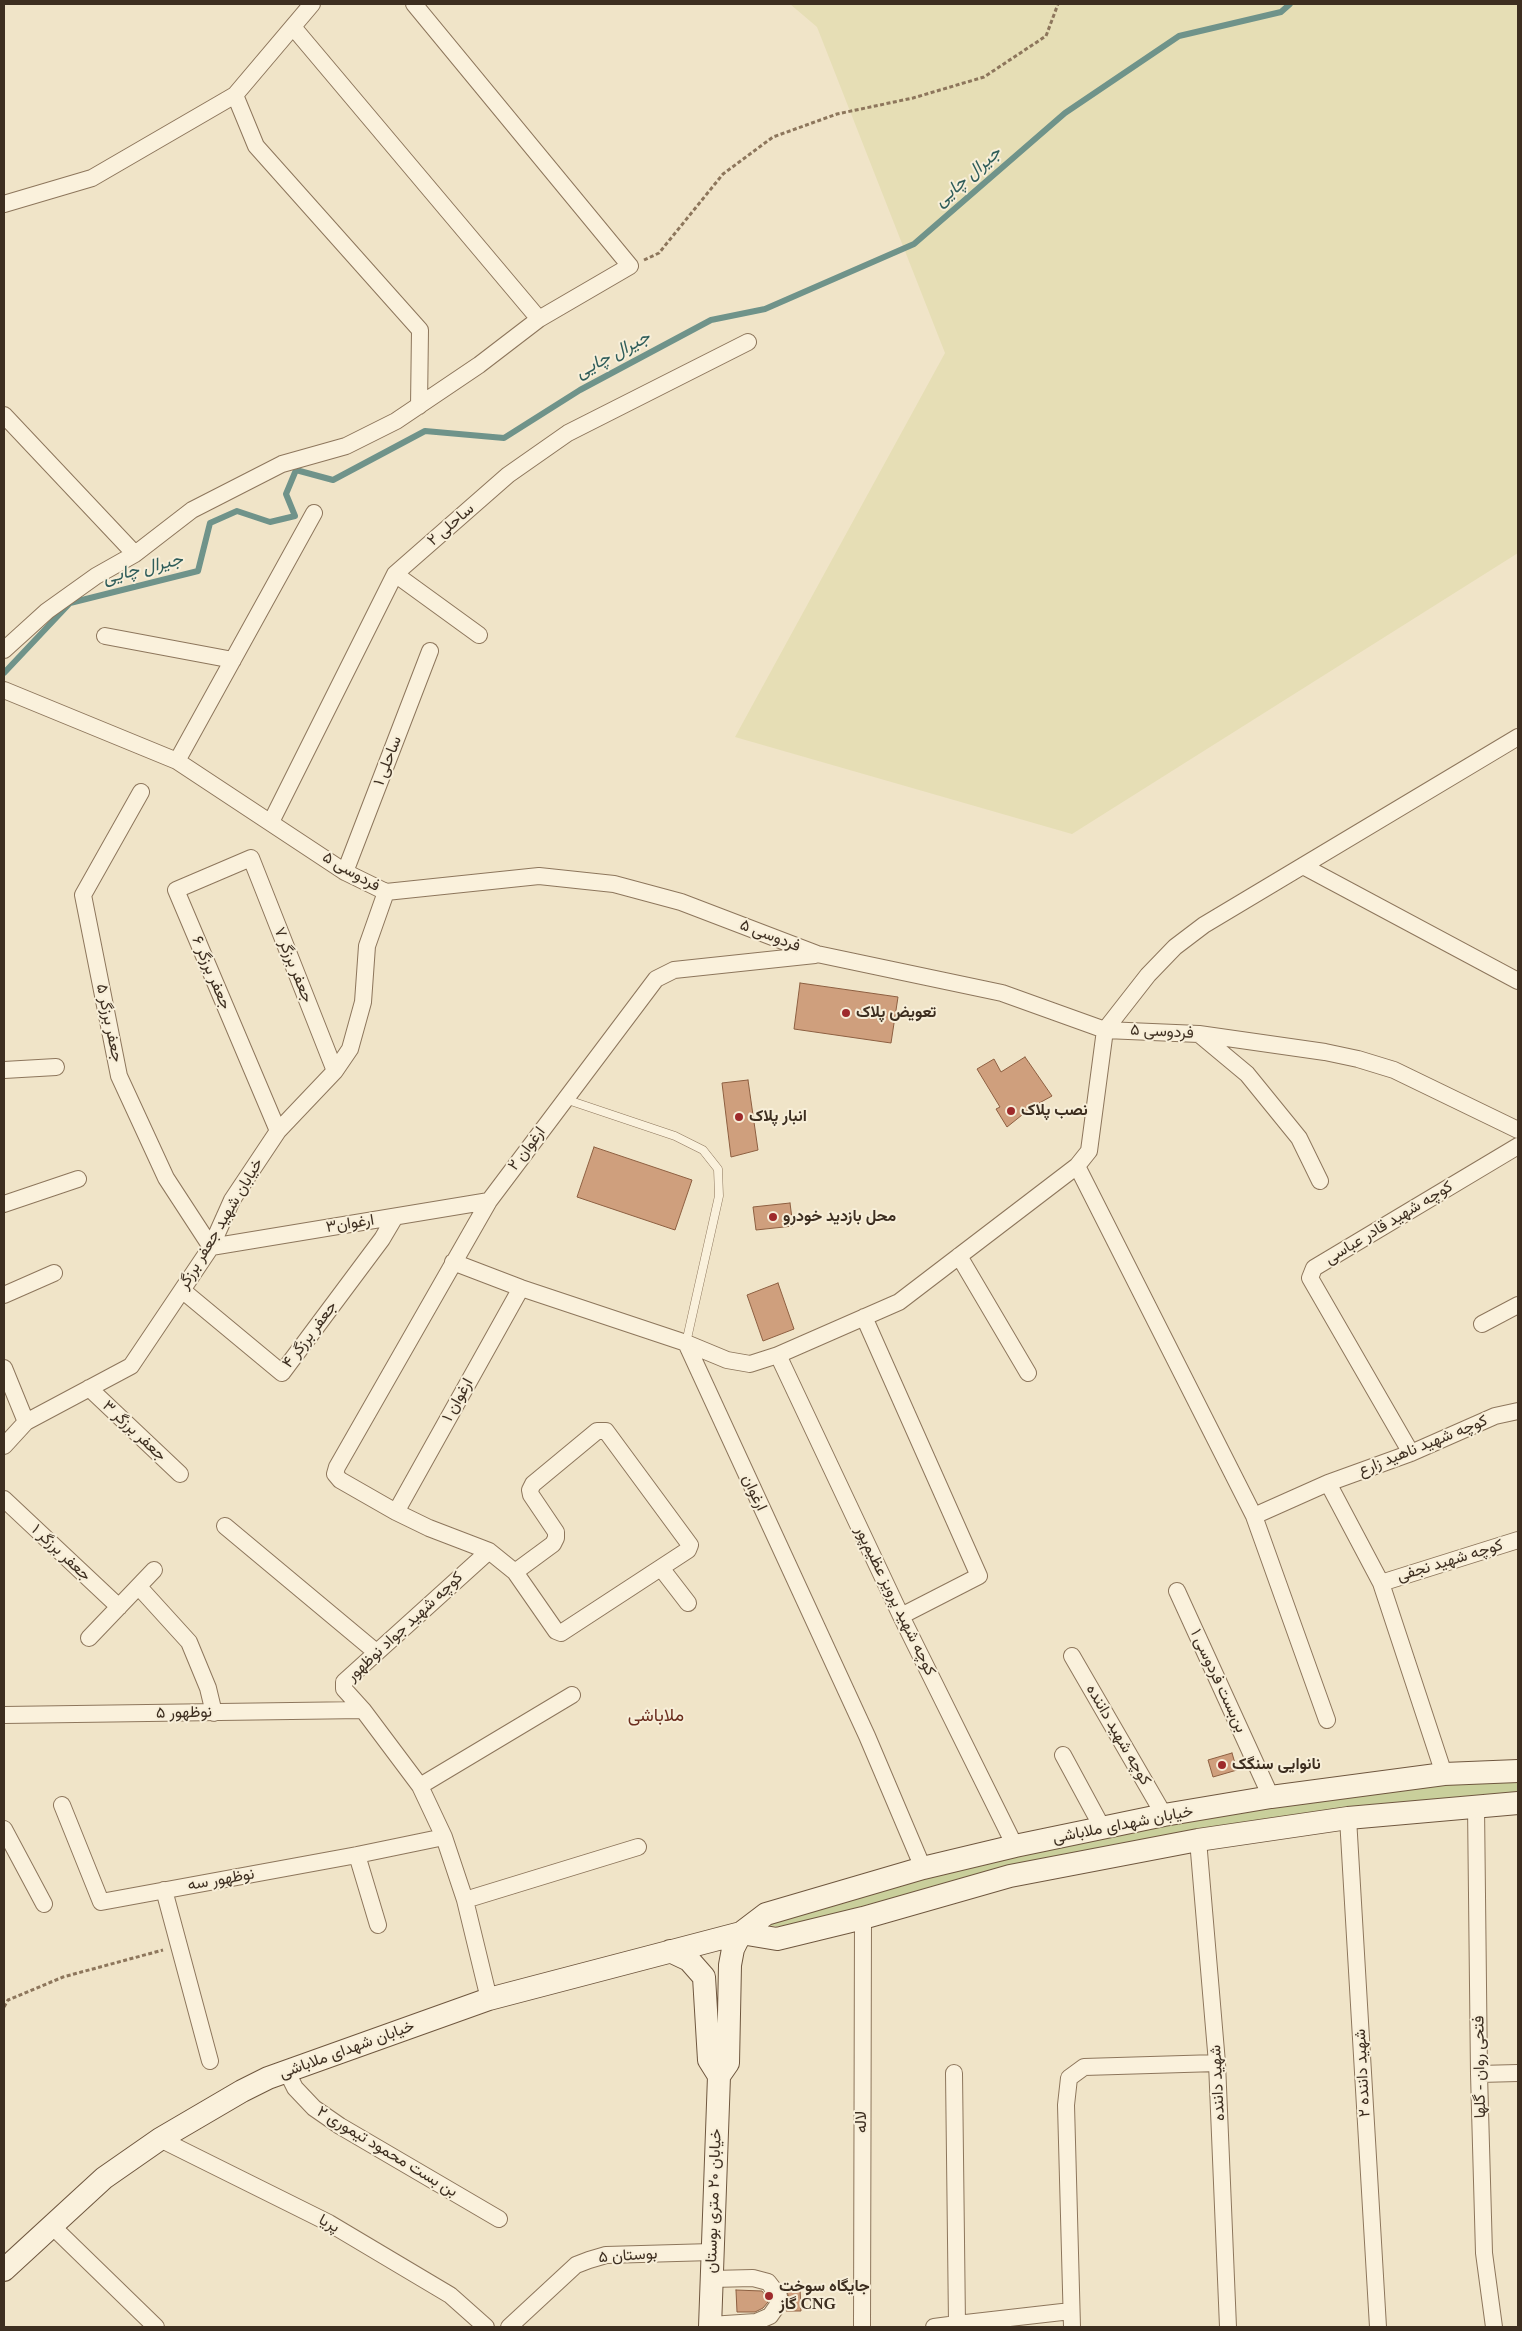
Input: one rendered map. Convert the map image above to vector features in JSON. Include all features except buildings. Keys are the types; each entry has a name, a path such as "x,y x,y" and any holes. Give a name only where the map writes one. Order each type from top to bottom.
{"main road":[{"name":"خیابان شهدای ملاباشی","path":"4,2270 104,2178 160,2139 242,2091 268,2078 489,1999 741,1933 766,1914 924,1868 1015,1846 1164,1815 1271,1797 1444,1774 1518,1771"},
{"name":"خیابان شهدای ملاباشی","path":"741,1933 777,1939 863,1918 1010,1876 1198,1840 1348,1818 1518,1804"},
{"name":"خیابان ۲۰ متری بوستان","path":"718,2076 728,2063 730,1965 733,1949 741,1933"},
{"name":"خیابان ۲۰ متری بوستان","path":"670,1951 689,1960 704,1977 709,2060 718,2076 710,2326"}],"street":[{"path":"4,204 92,178 235,95 312,4"},
{"path":"4,650 47,611 96,576 135,554 192,510 282,464 346,446 396,421 479,365 539,319 630,266 414,4"},
{"path":"293,27 539,319"},
{"path":"235,95 256,146 420,330 418,406"},
{"name":"ساحلی ۲","path":"271,822 396,574 508,475 568,433 748,342"},
{"path":"4,415 135,554"},
{"path":"177,761 314,513"},
{"path":"396,574 479,635"},
{"path":"105,636 233,660"},
{"name":"ساحلی ۱","path":"345,872 430,651"},
{"name":"فردوسی ۵","path":"4,690 177,761 345,872 386,892 539,876 614,884 681,902 818,954 1002,992 1105,1030 1199,1034 1326,1052 1358,1059 1394,1070 1518,1130"},
{"path":"453,1262 520,1288 686,1343 726,1360 750,1364 778,1354 899,1302 1077,1166 1089,1151 1105,1030 1148,975 1176,947 1204,925 1518,737"},
{"name":"جعفر برزگر ۵","path":"141,792 83,895 120,1076 166,1178 211,1247"},
{"name":"جعفر برزگر ۷","path":"251,858 335,1071"},
{"name":"جعفر برزگر ۶","path":"251,858 176,890 278,1131"},
{"path":"1304,866 1518,981"},
{"name":"خیابان شهید جعفر برزگر","path":"4,1446 26,1422 131,1366 211,1247 232,1200 278,1131 335,1071 350,1048 363,1002 367,946 386,892"},
{"name":"ارغوان ۲","path":"396,1512 340,1480 335,1474 337,1467 489,1201 565,1099 656,979 674,970 818,954"},
{"path":"1199,1034 1247,1074 1299,1138 1320,1181"},
{"path":"4,1070 56,1067"},
{"name":"کوچه شهید قادر عباسی","path":"1411,1453 1310,1278 1314,1268 1518,1146"},
{"path":"1077,1166 1254,1516 1328,1720"},
{"path":"4,1204 78,1179"},
{"name":"ارغوان۳","path":"211,1247 489,1201"},
{"name":"جعفر برزگر ۴","path":"182,1290 282,1373 382,1239 395,1217"},
{"path":"959,1256 1028,1373"},
{"path":"4,1295 54,1273"},
{"name":"ارغوان ۱","path":"396,1512 520,1288"},
{"path":"1482,1324 1518,1305"},
{"path":"864,1317 980,1576 901,1616"},
{"name":"ارغوان","path":"686,1343 867,1736 924,1868"},
{"name":"کوچه شهید پرویز عظیم‌پور","path":"778,1354 901,1616 1015,1846"},
{"path":"4,1368 26,1422"},
{"name":"جعفر برزگر ۳","path":"89,1388 180,1474"},
{"name":"کوچه شهید ناهید زارع","path":"1254,1516 1328,1483 1411,1453 1495,1416 1518,1411"},
{"path":"396,1512 429,1528 488,1551 515,1572 556,1631 561,1633 688,1550 690,1545 606,1432 597,1431 533,1484 530,1490 531,1495 556,1532 556,1538 553,1544 515,1572"},
{"path":"1328,1483 1381,1583 1444,1774"},
{"name":"جعفر برزگر ۱","path":"4,1499 119,1607"},
{"path":"225,1526 376,1652"},
{"name":"کوچه شهید نجفی","path":"1381,1583 1518,1540"},
{"name":"کوچه شهید جواد نوظهور","path":"488,1551 344,1682 344,1689 364,1710 420,1786 444,1837 465,1900 489,1999"},
{"path":"661,1568 688,1603"},
{"path":"89,1638 154,1570"},
{"path":"139,1587 189,1642 208,1688 214,1713"},
{"name":"بن‌بست فردوسی ۱","path":"1177,1591 1271,1797"},
{"name":"کوچه شهید داننده","path":"1072,1656 1164,1815"},
{"path":"420,1786 572,1695"},
{"name":"نوظهور ۵","path":"4,1715 364,1710"},
{"path":"1063,1755 1104,1829"},
{"name":"نوظهور سه","path":"62,1805 101,1902 444,1837"},
{"name":"فتحی روان - گلها","path":"1476,1806 1479,2074 1484,2253 1494,2327"},
{"name":"شهید داننده ۲","path":"1348,1818 1378,2327"},
{"path":"4,1829 8,1850 44,1904"},
{"name":"شهید داننده","path":"1198,1840 1218,2063 1228,2327"},
{"path":"465,1900 638,1847"},
{"path":"357,1855 378,1925"},
{"path":"164,1890 210,2061"},
{"name":"لاله","path":"862,2327 863,1918"},
{"path":"1072,2327 1066,2105 1069,2078 1084,2066 1218,2063"},
{"name":"بن بست محمود تیموری ۲","path":"287,2072 295,2088 314,2108 348,2131 499,2219"},
{"path":"954,2073 957,2324"},
{"path":"1479,2074 1518,2073"},
{"name":"پریا","path":"160,2139 329,2223 450,2295 486,2327"},
{"path":"51,2225 156,2327"},
{"name":"بوستان ۵","path":"509,2327 576,2265 588,2260 606,2254 712,2252"},
{"path":"710,2326 756,2322 770,2316 778,2306 779,2296 768,2282 753,2278 712,2279"},
{"path":"934,2327 1071,2311"}],"lane":[{"path":"565,1099 676,1136 703,1150 718,1169 719,1196 686,1343"}],"path":[{"path":"630,266 659,253 723,174 773,137 838,114 913,98 984,76 1046,36 1058,4"},
{"path":"4,2007 8,2000 63,1977 178,1946"}],"shaded area":[{"path":"790,4 1518,4 1518,553 1072,834 735,737 945,353 817,27"}],"green space":[{"path":"1518,1778 1518,1794 1475,1797 797,1927 770,1926 784,1914 926,1876 1191,1817 1345,1794"}],"waterway":[{"name":"جیرال چایی","path":"4,673 70,603 198,571 210,523 237,511 270,522 295,516 286,494 296,470 333,480 425,431 504,438 580,390 711,320 765,309 914,244 1065,113 1179,36 1281,12 1290,4"}],"place":[{"name":"تعویض پلاک","path":"846,1013"},
{"name":"نصب پلاک","path":"1011,1111"},
{"name":"انبار پلاک","path":"739,1117"},
{"name":"محل بازدید خودرو","path":"773,1217"},
{"name":"نانوایی سنگک","path":"1222,1765"},
{"name":"جایگاه سوخت گاز CNG","path":"769,2296"}],"district":[{"name":"ملاباشی","path":"656,1716"}]}
